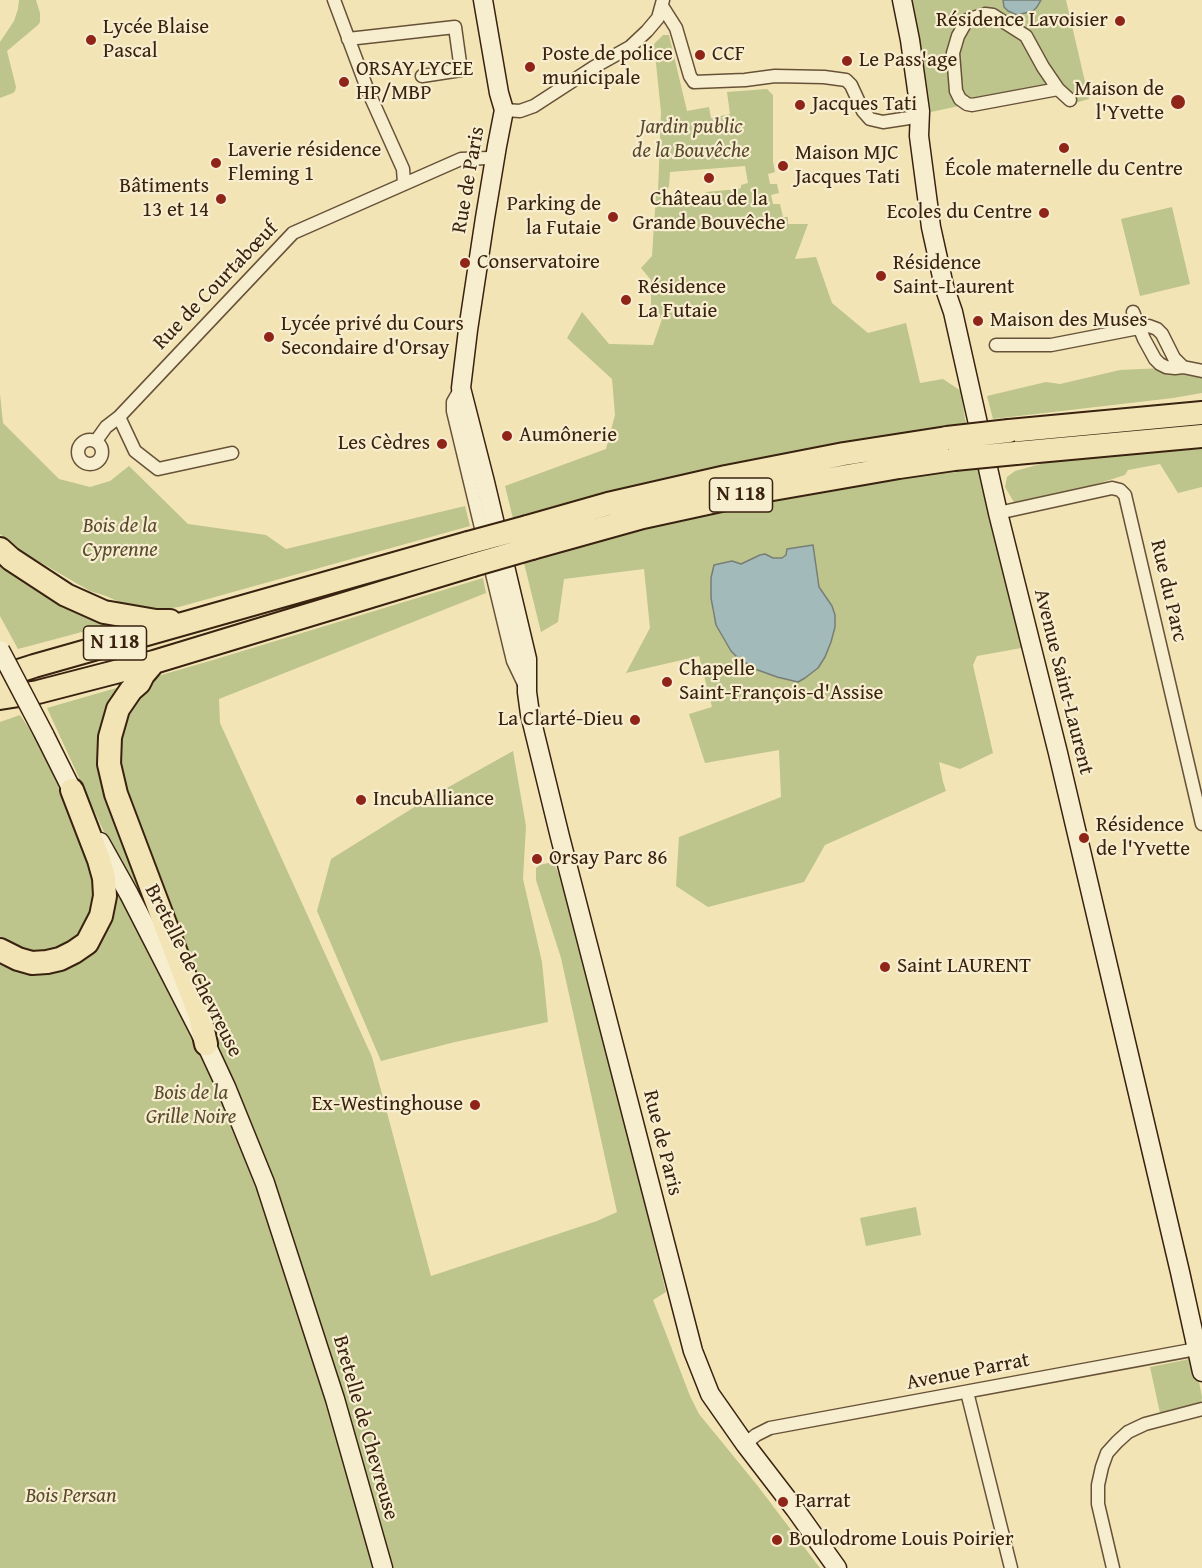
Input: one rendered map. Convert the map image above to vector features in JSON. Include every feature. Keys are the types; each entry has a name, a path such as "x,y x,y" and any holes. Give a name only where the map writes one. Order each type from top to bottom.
{"highway":[{"name":"N 118","path":"0,677 468,543 529,537 643,517 767,490 899,466 950,448 1010,431 1202,413"},
{"name":"N 118","path":"950,448 1016,453 1202,436"},
{"name":"N 118","path":"0,698 38,692 154,662 473,565 529,537"},
{"path":"0,549 66,595 104,612 156,621 196,620"},
{"path":"154,662 118,709 110,737 109,764 116,794 200,1016 206,1044"},
{"path":"0,666 34,666"},
{"path":"0,712 23,703 38,692"},
{"path":"0,950 32,963 60,959 87,942 102,916 105,896 104,878 72,790"}],"main road":[{"path":"483,0 504,110"},
{"name":"Avenue Saint-Laurent","path":"902,0 920,111 919,135 931,227 1199,1348 1202,1372"},
{"name":"Rue de Paris","path":"504,110 496,146 461,388 527,659 530,714 693,1352 710,1394 837,1568"},
{"name":"Bretelle de Chevreuse","path":"0,650 129,894 226,1087 265,1183 334,1399 383,1568"}],"street":[{"path":"334,0 368,91 403,169 404,183"},
{"path":"663,3 676,28 690,76 694,82 775,76 824,77 846,80 870,119 883,122 909,118 920,111"},
{"name":"Rue de Paris","path":"504,110 520,111 534,106 594,67 630,47 658,18 663,3"},
{"path":"1058,89 972,105 960,99 956,91 953,53 958,36 967,20 985,14 993,15 1026,36 1058,89 1070,100"},
{"path":"348,39 455,27 461,70 422,76"},
{"name":"Rue de Courtabœuf","path":"96,441 106,427 119,417 293,233 460,159 489,158"},
{"path":"1133,312 1155,359 1160,364 1166,367 1183,367 1202,371"},
{"path":"996,345 1051,345 1149,326 1157,328 1162,334 1174,358 1183,367"},
{"path":"119,417 135,451 158,469 232,453"},
{"name":"Rue du Parc","path":"998,513 1112,488 1120,490 1125,495 1202,824"},
{"name":"Avenue Parrat","path":"745,1443 770,1428 1199,1348"},
{"path":"967,1392 1011,1568"},
{"path":"1113,1568 1098,1504 1098,1485 1107,1453 1128,1432 1145,1424 1202,1410"}],"green space":[{"path":"19,0 36,0 40,22 7,51 16,87 13,93 0,98 0,42 14,21"},
{"path":"912,0 1066,0 1089,99 1067,105 1062,84 931,112"},
{"name":"Jardin public de la Bouvêche","path":"663,35 669,35 687,111 709,107 711,118 730,114 727,92 767,89 773,95 775,172 768,174 770,184 777,184 779,193 771,195 773,204 780,204 783,217 788,217 788,224 808,224 795,259 816,257 832,303 868,333 906,323 920,383 943,379 961,391 965,419 986,480 1027,647 977,656 973,665 993,753 960,769 939,762 946,791 825,845 804,882 708,907 676,886 679,837 781,797 779,750 705,763 689,714 712,707 699,656 626,673 650,628 644,569 564,579 558,622 541,632 505,486 606,449 615,415 612,379 567,338 582,312 609,344 653,345 662,319 651,311 651,280 641,268 652,256 656,195 672,200 705,198 706,192 738,189 741,185 748,183 745,166 670,172 669,186 665,194 658,192 661,112 654,44","holes":["765,554 777,559 786,555 816,570 819,587 832,606 835,615 831,642 798,682 755,669 738,658 722,636 713,614 711,578 732,561 741,564"]},
{"path":"1172,207 1190,284 1140,296 1121,219"},
{"path":"1185,367 1202,372 1202,393 993,419 987,396 1046,382 1060,384 1120,370"},
{"name":"Bois de la Cyprenne","path":"0,394 3,423 59,479 90,487 110,481 129,466 188,524 266,535 286,549 465,506 470,526 179,607 143,609 126,605 90,591 19,550 0,534"},
{"path":"1202,449 1202,487 1178,493 1160,464 1128,470 1125,475 1018,509 1005,487 1007,477 1015,471 1059,459"},
{"name":"Bois de la Cyprenne","path":"0,565 108,625 18,649 0,616"},
{"name":"Bois de la Grille Noire","path":"483,578 486,593 219,699 220,723 372,1057 431,1276 597,1221 617,1212 561,958 536,880 536,868 539,865 553,862 564,884 666,1292 653,1300 699,1414 820,1568 0,1568 0,959 93,945 126,880 47,708"},
{"path":"20,715 35,737 78,825 97,896 90,921 76,938 48,952 25,951 0,938 0,722"},
{"path":"513,751 526,826 523,879 542,962 548,1022 381,1061 317,911 331,859 429,798"},
{"path":"916,1207 921,1235 866,1246 860,1218"},
{"path":"1190,1359 1195,1362 1202,1397 1201,1404 1160,1413 1150,1367"}],"water":[{"path":"1003,0 1041,0 1033,11 1017,15 1004,7"},
{"path":"813,545 819,587 832,606 835,627 825,657 818,668 798,682 755,669 731,651 716,625 711,598 711,578 714,565 732,561 741,564 765,554 773,558 782,558 786,555 787,549"}],"place":[{"name":"Résidence Lavoisier","path":"1120,21"},
{"name":"Lycée Blaise Pascal","path":"91,40"},
{"name":"CCF","path":"700,55"},
{"name":"Le Pass'age","path":"847,61"},
{"name":"Poste de police municipale","path":"530,67"},
{"name":"ORSAY LYCEE HP/MBP","path":"344,82"},
{"name":"Maison de l'Yvette","path":"1178,102"},
{"name":"Jacques Tati","path":"800,105"},
{"name":"École maternelle du Centre","path":"1064,148"},
{"name":"Laverie résidence Fleming 1","path":"216,163"},
{"name":"Maison MJC Jacques Tati","path":"783,166"},
{"name":"Château de la Grande Bouvêche","path":"709,178"},
{"name":"Bâtiments 13 et 14","path":"221,199"},
{"name":"Ecoles du Centre","path":"1044,213"},
{"name":"Parking de la Futaie","path":"613,217"},
{"name":"Conservatoire","path":"465,263"},
{"name":"Résidence Saint-Laurent","path":"881,276"},
{"name":"Résidence La Futaie","path":"626,300"},
{"name":"Maison des Muses","path":"978,321"},
{"name":"Lycée privé du Cours Secondaire d'Orsay","path":"269,337"},
{"name":"Aumônerie","path":"507,436"},
{"name":"Les Cèdres","path":"442,444"},
{"name":"Chapelle Saint-François-d'Assise","path":"667,682"},
{"name":"La Clarté-Dieu","path":"635,720"},
{"name":"IncubAlliance","path":"361,800"},
{"name":"Résidence de l'Yvette","path":"1084,838"},
{"name":"Orsay Parc 86","path":"537,859"},
{"name":"Saint LAURENT","path":"885,967"},
{"name":"Ex-Westinghouse","path":"475,1105"},
{"name":"Parrat","path":"783,1502"},
{"name":"Boulodrome Louis Poirier","path":"777,1540"}],"park label":[{"name":"Bois Persan","path":"71,1497"}]}
